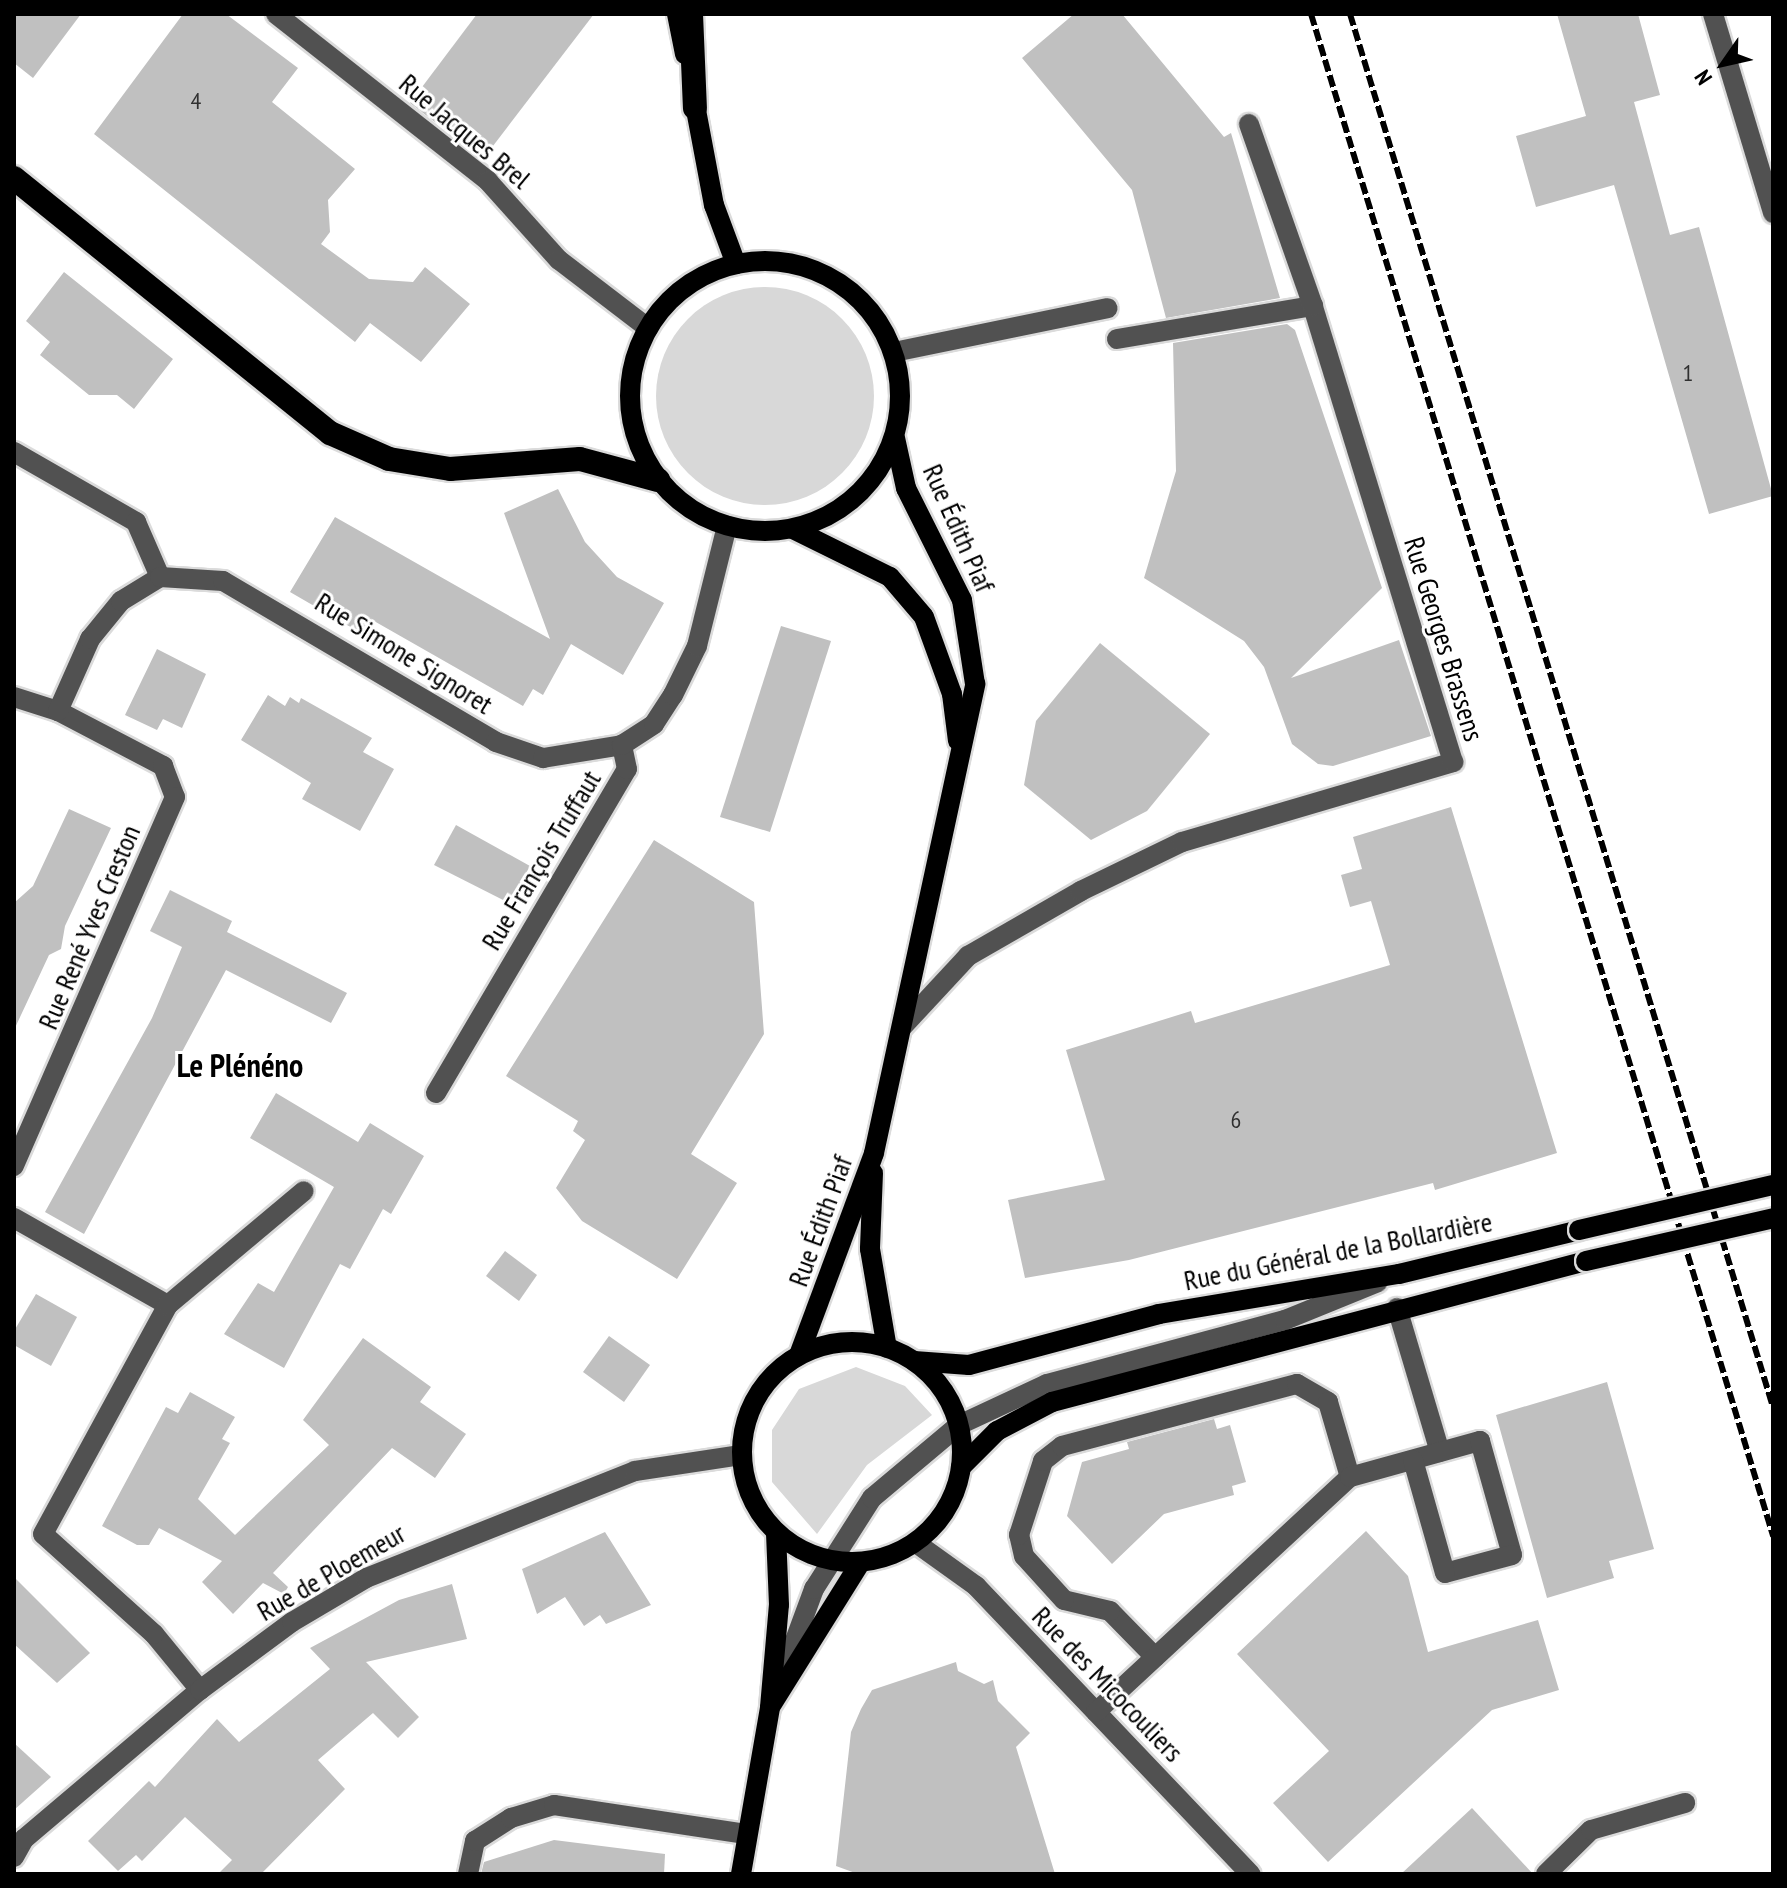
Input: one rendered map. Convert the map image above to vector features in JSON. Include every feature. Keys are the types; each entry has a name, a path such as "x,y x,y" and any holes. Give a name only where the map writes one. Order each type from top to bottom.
{"highway":[{"path":"691,14 695,108"},
{"path":"19,181 330,433 389,459 450,469 580,459 658,480"}],"main road":[{"path":"677,14 714,205 736,264"},
{"path":"793,529 845,507 873,480 895,438 901,392 894,352 854,294 814,270 775,259 736,264 686,286 648,328 630,378 632,421 658,480 687,507 727,526 793,529 890,577 924,617 952,694 961,761"},
{"name":"Rue Édith Piaf","path":"799,1355 874,1153 961,761 975,684 971,636 948,565 906,488 895,438"},
{"name":"Rue Édith Piaf","path":"874,1153 870,1249 887,1348"},
{"name":"Rue du Général de la Bollardière","path":"914,1361 969,1365 1159,1314 1399,1274 1773,1185"},
{"path":"961,1467 997,1431 1052,1402 1397,1308 1773,1218"},
{"path":"741,1874 770,1707 779,1605 776,1533 746,1484 741,1455 756,1397 799,1355 857,1342 887,1348 914,1361 937,1382 959,1425 961,1467 954,1496 916,1543 860,1563 829,1561 776,1533"},
{"path":"770,1707 860,1563"}],"street":[{"name":"Rue Jacques Brel","path":"276,14 488,181 559,260 648,328"},
{"path":"1713,14 1773,213"},
{"name":"Rue Georges Brassens","path":"903,1026 968,956 1081,891 1232,825 1453,762 1313,306 1249,124"},
{"path":"1117,339 1313,306"},
{"path":"894,352 1108,308"},
{"path":"14,452 136,522 160,577 121,601 90,639 58,711 14,697"},
{"name":"Rue François Truffaut","path":"436,1093 627,769 622,745 654,724 697,646 727,526"},
{"name":"Rue Simone Signoret","path":"160,577 223,581 247,592 496,742 543,758 622,745"},
{"name":"Rue René Yves Creston","path":"14,1166 175,797 163,766 58,711"},
{"path":"200,1690 154,1634 43,1534 168,1305 304,1191"},
{"path":"14,1218 168,1305"},
{"path":"770,1707 829,1561 872,1498 959,1425 1047,1384 1285,1320 1399,1274"},
{"path":"1397,1308 1440,1452"},
{"path":"1155,1657 1110,1611 1064,1600 1024,1556 1019,1535 1043,1461 1062,1446 1297,1384 1328,1402 1350,1477"},
{"path":"1009,1403 1052,1402"},
{"path":"1096,1712 1350,1477 1480,1441 1512,1555 1445,1573 1413,1460"},
{"name":"Rue de Ploemeur","path":"14,1857 24,1839 200,1690 292,1622 436,1545 635,1471 741,1455"},
{"name":"Rue des Micocouliers","path":"916,1543 976,1586 1250,1874"},
{"path":"1546,1874 1591,1830 1685,1803"},
{"path":"468,1874 475,1841 511,1818 554,1805 746,1834"}],"shaded area":[{"path":"765,287 807,295 826,305 842,319 856,335 866,354 874,396 866,438 856,457 842,473 826,487 807,497 765,505 723,497 704,487 688,473 674,457 664,438 656,396 664,354 674,335 688,319 704,305 723,295"},
{"path":"856,1367 905,1386 932,1415 867,1465 817,1534 772,1482 772,1430 799,1389"}],"building":[{"path":"14,14 81,14 33,78 14,63"},
{"path":"183,14 226,14 298,68 272,102 355,169 328,200 330,232 321,244 369,279 413,282 425,267 470,304 421,362 370,323 355,342 94,134"},
{"path":"477,14 594,14 483,159 410,103"},
{"path":"1074,14 1122,14 1224,137 1231,133 1280,298 1166,318 1132,190 1022,58"},
{"path":"1557,14 1638,14 1660,95 1634,102 1670,235 1699,227 1773,496 1709,514 1614,185 1536,207 1516,136 1586,116"},
{"path":"64,272 173,359 134,409 117,395 89,395 40,355 50,342 26,321"},
{"path":"1287,324 1295,330 1382,588 1291,678 1399,640 1431,736 1333,766 1318,764 1292,744 1264,667 1244,641 1144,578 1176,471 1173,343"},
{"path":"558,489 585,542 617,577 664,603 623,675 571,644 543,695 533,689 523,706 374,621 366,636 290,592 335,517 550,639 504,513"},
{"path":"781,626 831,641 770,832 720,817"},
{"path":"1100,643 1210,734 1147,811 1091,840 1024,785 1036,721"},
{"path":"157,649 206,674 182,728 163,719 157,730 125,715"},
{"path":"268,695 285,706 290,697 299,703 301,698 372,738 363,752 394,769 360,831 302,799 311,783 241,740"},
{"path":"1451,807 1557,1153 1435,1190 1433,1183 1129,1260 1025,1278 1008,1200 1105,1180 1066,1050 1191,1011 1195,1023 1390,965 1371,901 1350,907 1341,875 1362,869 1353,837"},
{"path":"69,809 111,828 65,926 61,949 49,955 14,1030 14,903 33,886"},
{"path":"456,825 530,866 509,903 434,865"},
{"path":"654,840 754,902 764,1034 691,1154 737,1183 677,1279 582,1221 556,1188 585,1140 573,1131 578,1121 506,1076"},
{"path":"170,890 232,921 227,932 347,993 331,1023 226,970 84,1234 45,1212 152,1018 182,947 150,931"},
{"path":"276,1093 358,1142 370,1123 424,1156 391,1214 383,1209 350,1269 340,1264 284,1368 224,1334 258,1283 274,1292 334,1187 250,1138"},
{"path":"505,1251 537,1275 519,1301 486,1276"},
{"path":"36,1294 77,1317 51,1366 14,1345 14,1331"},
{"path":"609,1336 650,1365 624,1402 583,1372"},
{"path":"363,1338 431,1387 420,1402 466,1434 435,1478 392,1448 273,1573 288,1587 284,1594 263,1583 233,1614 202,1582 222,1561 159,1528 149,1545 137,1545 102,1526 166,1407 178,1413 190,1392 235,1417 222,1439 230,1443 198,1499 235,1535 329,1445 303,1420"},
{"path":"1607,1382 1654,1549 1609,1561 1614,1578 1547,1598 1496,1415"},
{"path":"1214,1419 1217,1429 1230,1425 1246,1482 1232,1486 1234,1495 1164,1514 1112,1564 1067,1516 1082,1462 1129,1449 1127,1442"},
{"path":"1366,1531 1408,1576 1428,1652 1538,1620 1559,1690 1492,1710 1328,1862 1273,1803 1329,1751 1237,1654"},
{"path":"605,1532 651,1605 606,1624 600,1615 584,1626 565,1597 537,1614 522,1569"},
{"path":"14,1577 90,1653 57,1683 14,1644"},
{"path":"452,1584 467,1639 366,1662 419,1717 398,1738 373,1713 318,1760 345,1789 261,1874 218,1874 232,1860 185,1817 142,1861 136,1855 118,1871 88,1841 149,1781 155,1787 217,1719 239,1742 330,1669 310,1648 399,1600"},
{"path":"956,1662 958,1671 984,1684 993,1680 998,1701 1030,1733 1016,1747 1055,1874 858,1874 836,1866 851,1732 872,1690"},
{"path":"14,1743 51,1777 14,1810"},
{"path":"1472,1808 1533,1874 1401,1874"},
{"path":"554,1840 665,1854 664,1874 481,1874 484,1862"}],"railway":[{"path":"1311,14 1773,1536"},
{"path":"1350,14 1773,1407"}],"district":[{"name":"Le Plénéno","path":"240,1065"}]}
